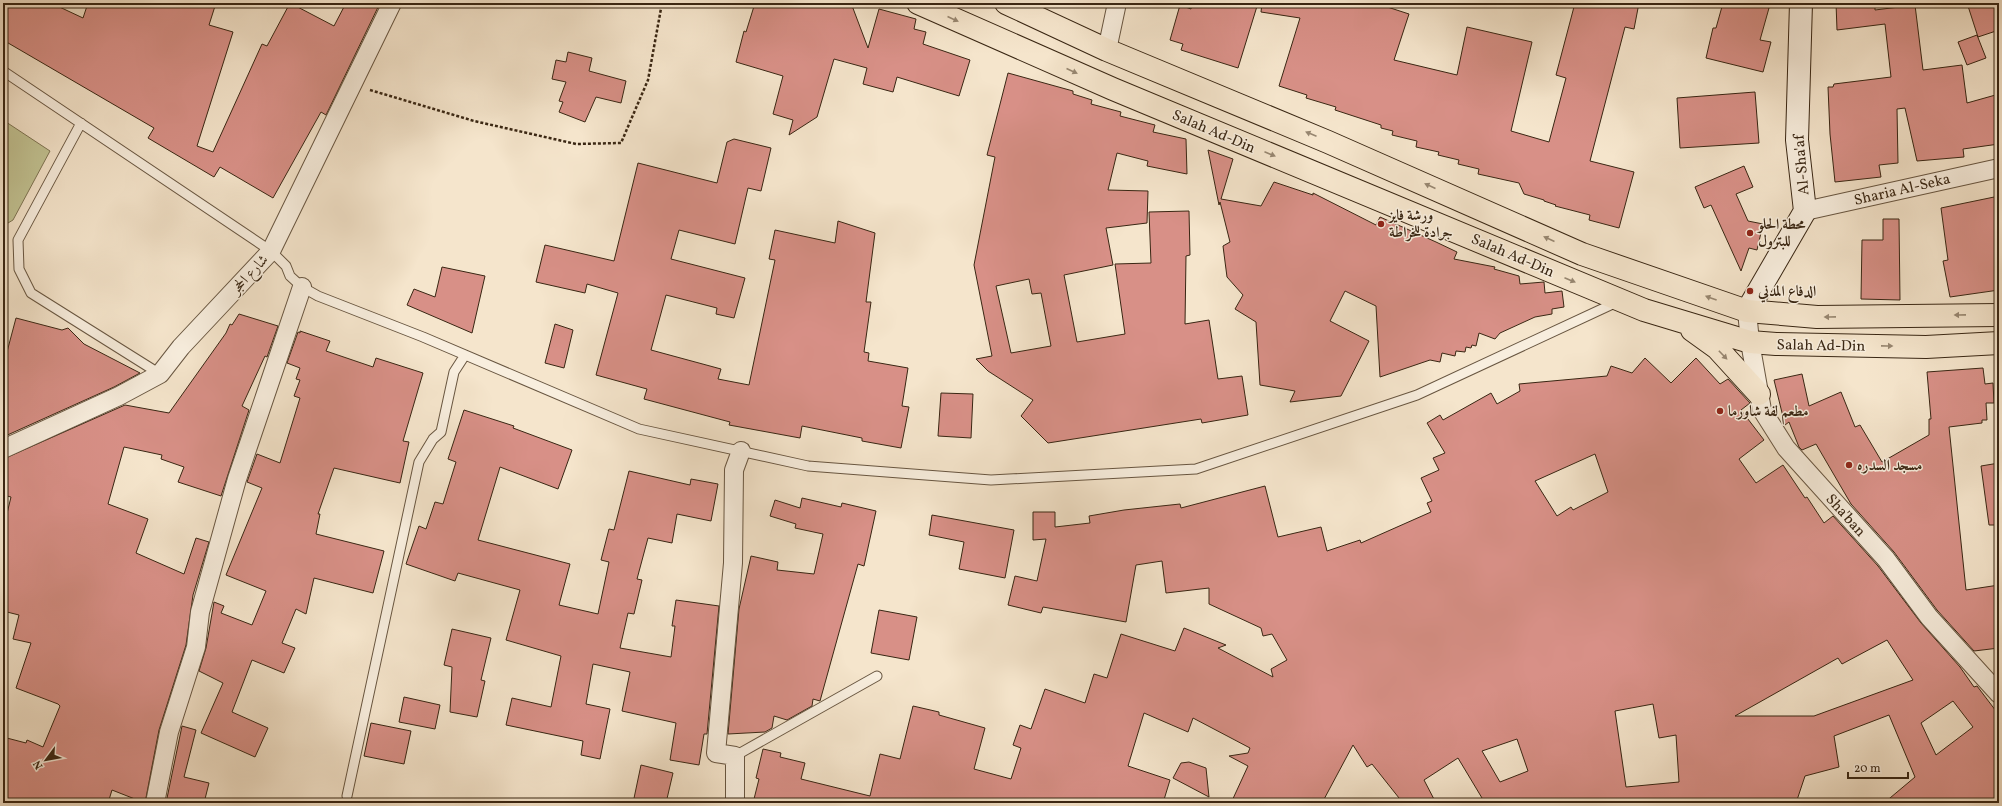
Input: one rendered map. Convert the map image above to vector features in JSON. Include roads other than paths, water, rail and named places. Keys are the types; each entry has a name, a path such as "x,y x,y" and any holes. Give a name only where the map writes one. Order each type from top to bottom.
{"highway":[{"name":"Salah Ad-Din","path":"918,3 1113,89 1620,301 1682,322 1750,342 1776,344 1926,347 1999,343"},
{"name":"Salah Ad-Din","path":"1006,3 1107,50 1328,142 1582,254 1747,311 1817,317 1999,315"},
{"path":"1113,89 1127,58"},
{"path":"1682,322 1717,348 1759,394"}],"street":[{"name":"شارع الحجر","path":"3,449 119,396 160,374 180,347 271,251 392,3"},
{"path":"1107,50 1117,3"},
{"name":"Al-Sha'af","path":"1747,311 1805,211 1797,140 1801,3"},
{"name":"Sharia Al-Seka","path":"1805,211 1999,168"},
{"path":"155,803 169,732 196,647 200,612 237,479 302,287"},
{"name":"Sha'ban","path":"1747,311 1750,342 1762,410 1786,448 1886,560 1929,617 1999,694"},
{"path":"735,803 735,756 716,753 733,563 734,470 741,451"}],"lane":[{"path":"3,71 271,251 286,266 290,276 302,287 318,296 465,355 639,429 808,466 991,480 1196,469 1417,395 1620,301"},
{"path":"81,123 18,240 19,269 31,293 160,374"},
{"path":"347,796 418,462 434,439 441,432 454,372 465,355"},
{"path":"735,756 877,676"}],"place":[{"name":"ورشة فايز جرادة للخراطة","path":"1381,224"},
{"name":"محطة الحلو للبترول","path":"1750,233"},
{"name":"الدفاع المدني","path":"1750,291"},
{"name":"مطعم لفة شاورما","path":"1720,411"},
{"name":"مسجد السدره","path":"1849,465"}]}
